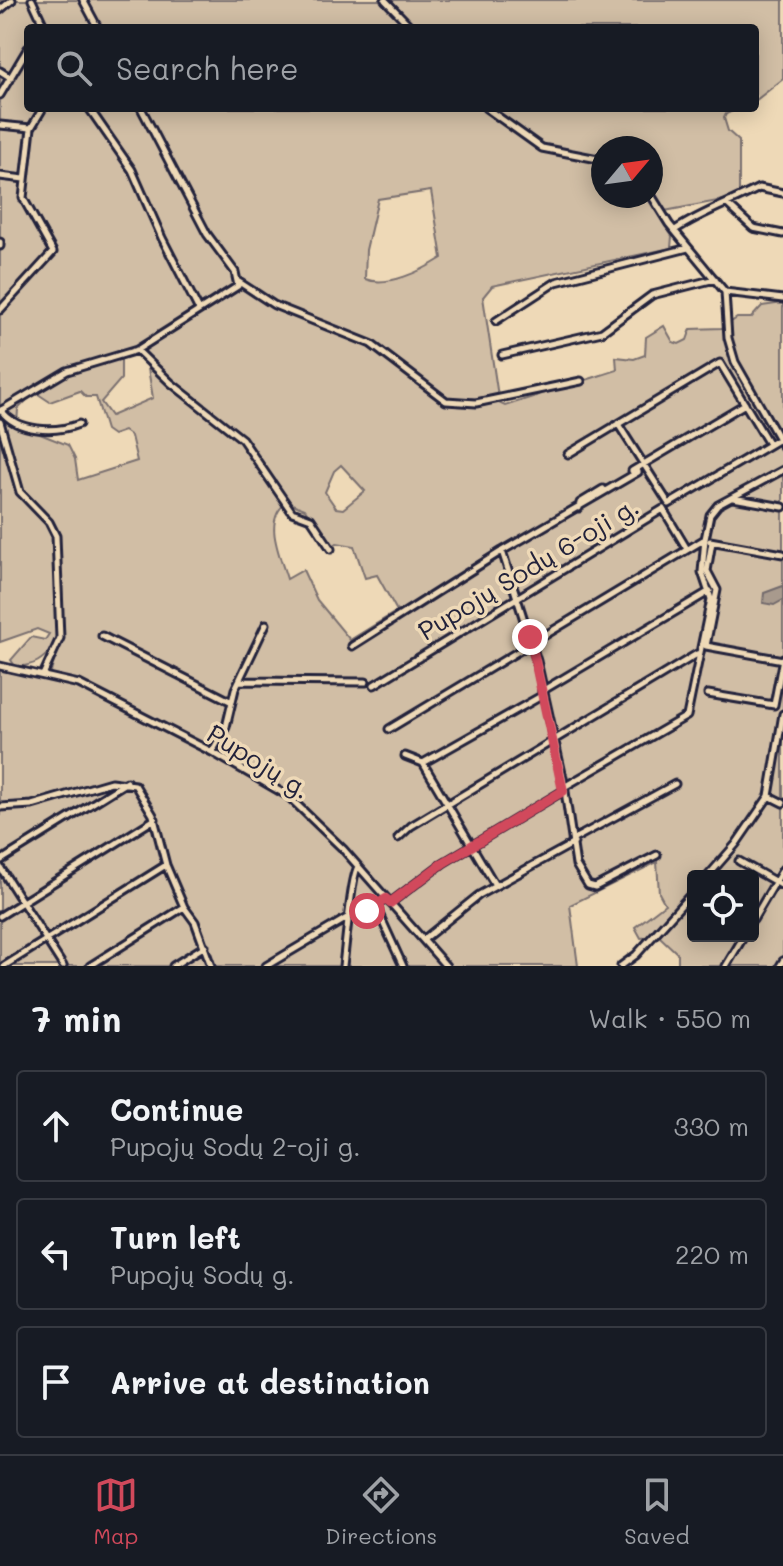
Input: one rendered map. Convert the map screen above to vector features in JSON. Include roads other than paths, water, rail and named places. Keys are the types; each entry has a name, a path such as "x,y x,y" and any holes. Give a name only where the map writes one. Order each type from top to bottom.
{"street":[{"path":"0,10 12,0"},
{"path":"32,0 42,24"},
{"path":"83,0 96,24"},
{"path":"385,0 408,24"},
{"path":"0,95 24,55"},
{"path":"0,71 11,78"},
{"path":"0,310 53,252 23,198 31,128 41,112"},
{"path":"92,112 132,170 199,310"},
{"path":"143,112 207,234 239,282 274,305 371,344 446,401 476,403 581,381"},
{"path":"492,112 542,148 591,158"},
{"path":"0,125 31,128"},
{"path":"0,176 24,179"},
{"path":"675,230 707,210 759,188 783,193"},
{"path":"727,204 753,228 783,234"},
{"path":"660,208 725,292 728,338 735,362 783,446"},
{"path":"496,321 556,282 634,259 671,255 688,248"},
{"path":"502,355 602,332 652,295 715,279"},
{"path":"79,424 58,432 14,421 1,411 67,371 137,350 233,292 239,282"},
{"path":"725,292 783,299"},
{"path":"137,350 171,383 242,439 292,512 311,519 331,549"},
{"path":"568,454 720,363 769,444"},
{"path":"579,508 580,503 745,404"},
{"path":"0,422 20,492 49,522 56,536 60,638 43,675"},
{"path":"618,424 671,504 779,439"},
{"path":"367,911 388,901 564,789 683,721 689,709 711,590 702,572 712,511 783,470"},
{"path":"352,646 502,551 638,472"},
{"path":"732,497 783,507"},
{"name":"Pupojų Sodų 6-oji g.","path":"374,685 663,509 687,549"},
{"path":"708,540 706,570 717,590 706,646 783,659 774,705 708,694"},
{"path":"389,729 687,549 708,540 783,554"},
{"path":"502,551 532,643 564,789 578,872 591,887 657,855"},
{"path":"423,763 711,590"},
{"path":"212,752 226,727 240,681 266,624"},
{"path":"102,636 232,702"},
{"path":"398,838 411,826 698,653"},
{"name":"Pupojų g.","path":"0,666 79,684 212,752 288,796 358,867 446,966"},
{"path":"240,681 366,682"},
{"path":"713,870 736,844 769,796 783,714"},
{"path":"405,756 423,763 495,885"},
{"path":"63,966 0,864 128,781"},
{"path":"0,807 32,805 111,782 128,781 148,801 166,865 184,907 193,918 211,966"},
{"path":"423,940 495,885 675,784"},
{"path":"769,796 783,803"},
{"path":"0,916 155,819"},
{"path":"739,861 783,886"},
{"path":"4,966 166,865"},
{"path":"343,966 352,915 352,874 358,867"},
{"path":"759,910 783,869"},
{"path":"621,966 636,955 687,899"},
{"path":"90,966 184,907"},
{"path":"376,907 403,966"},
{"path":"266,966 352,915"},
{"path":"726,966 740,942"},
{"path":"173,966 205,946"},
{"path":"780,966 783,961"}]}
